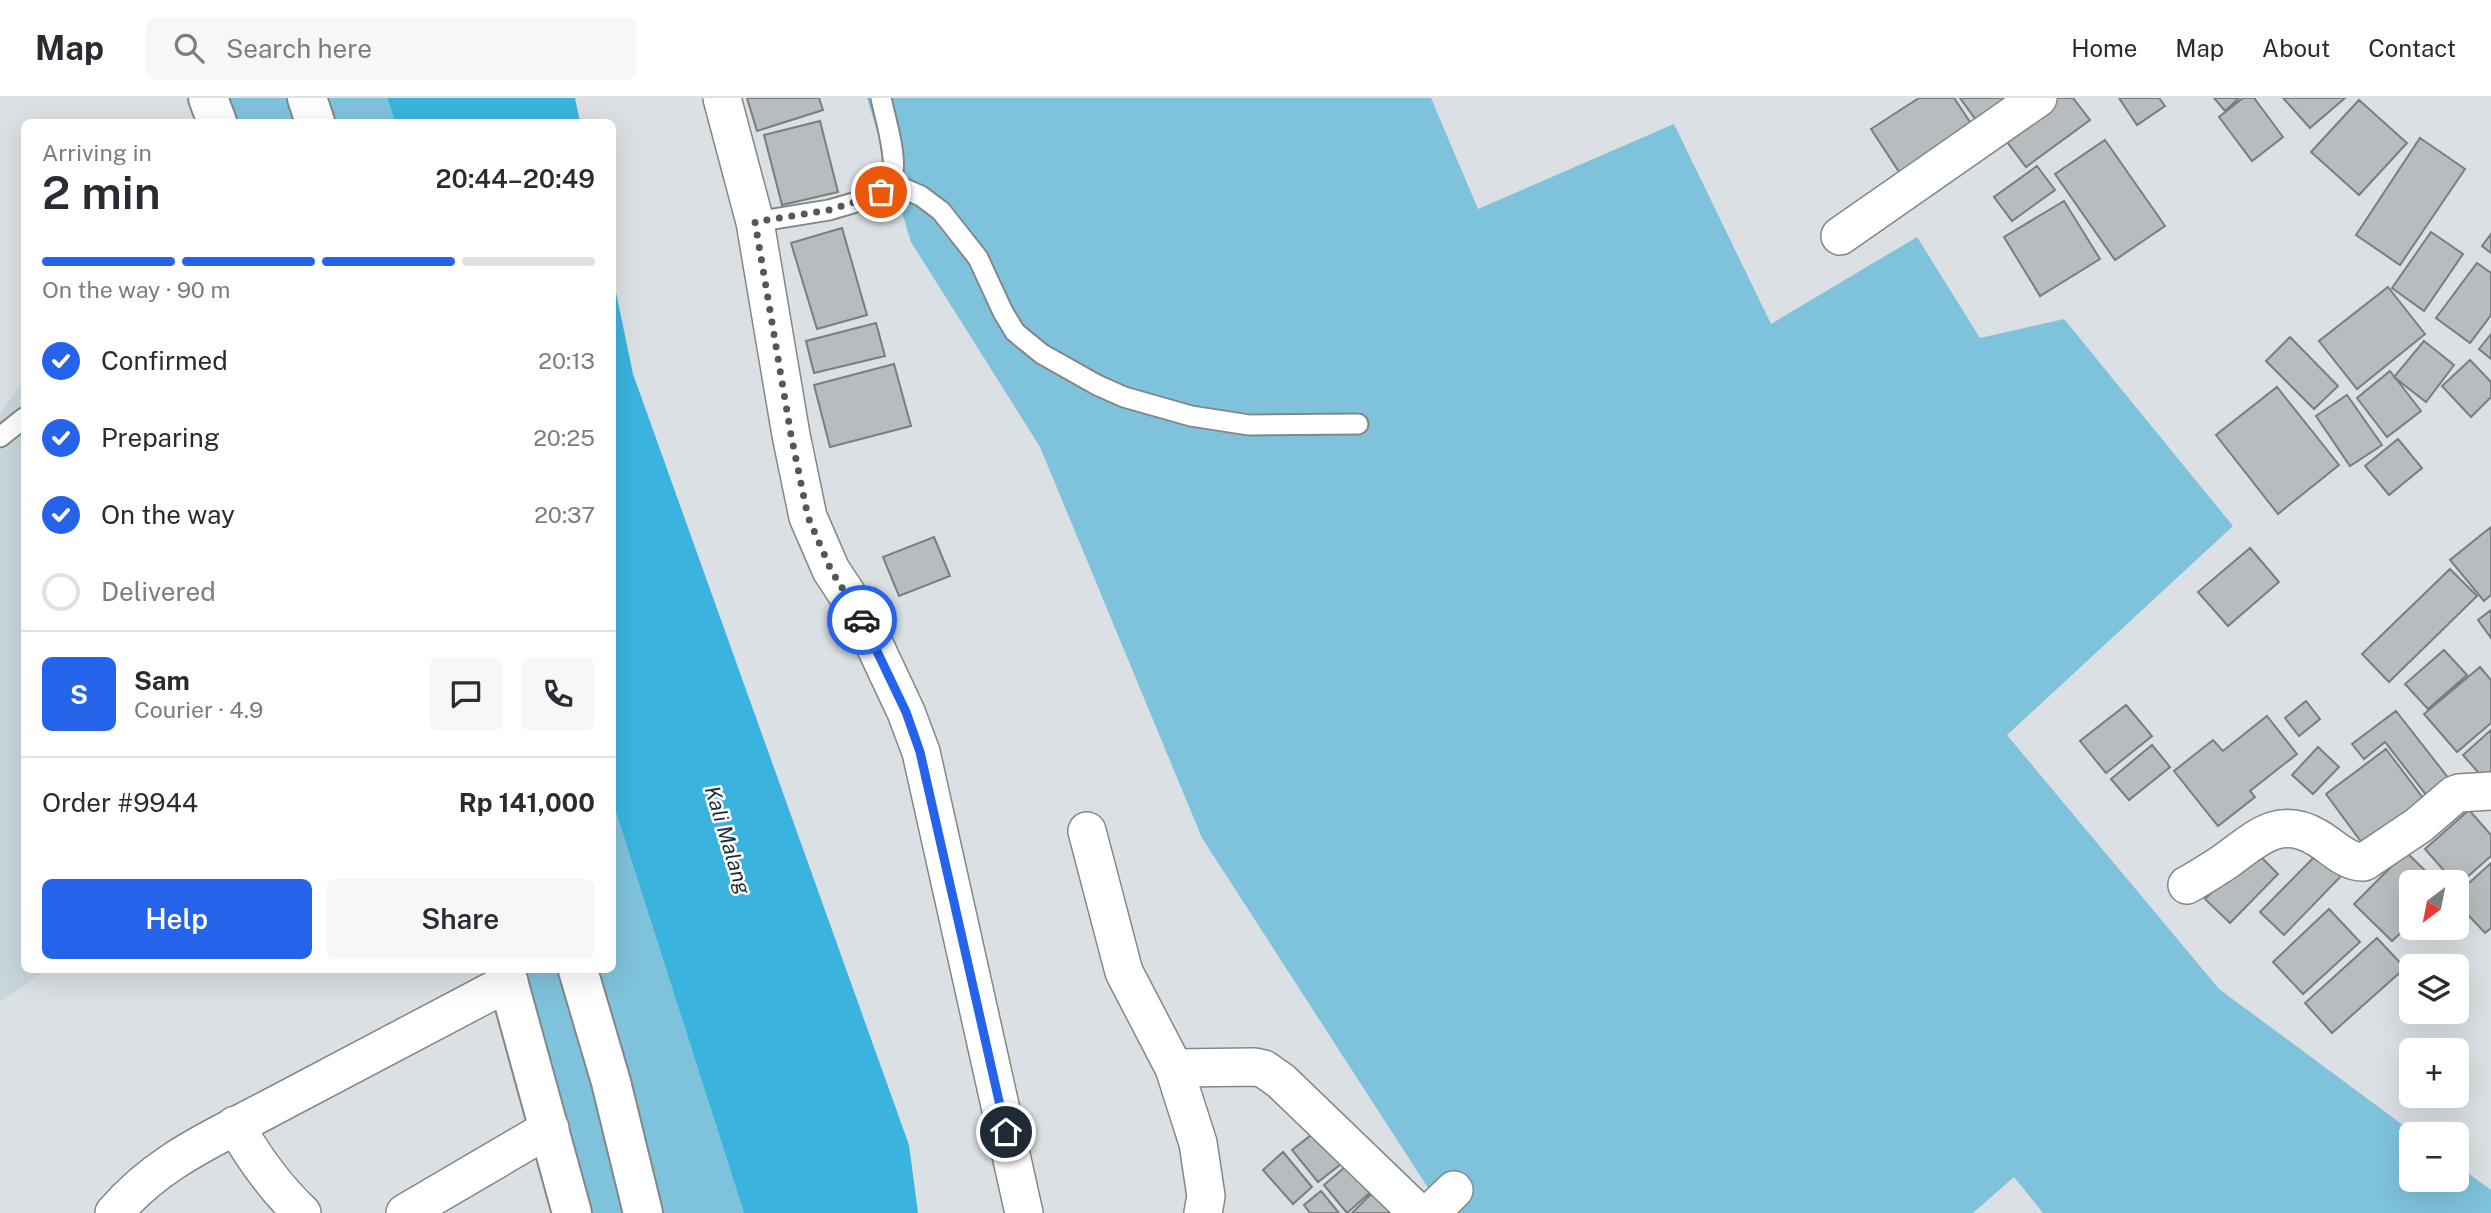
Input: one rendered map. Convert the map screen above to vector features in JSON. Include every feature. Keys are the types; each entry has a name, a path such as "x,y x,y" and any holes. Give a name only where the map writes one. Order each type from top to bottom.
{"main road":[{"path":"208,98 216,119"},
{"path":"307,98 314,119"},
{"path":"579,973 611,1082 643,1213"},
{"path":"507,976 572,1213"}],"street":[{"path":"722,98 755,222 791,435 808,517 831,570 866,626 906,712 920,752 1024,1213"},
{"path":"1840,236 2038,98"},
{"path":"2187,885 2221,865 2256,837 2284,829 2306,832 2349,859 2364,862 2419,825 2459,793 2491,792"},
{"path":"1087,831 1127,979 1174,1068 1198,1143 1206,1196 1203,1213"},
{"path":"114,1213 131,1192 152,1174 235,1125 507,976"},
{"path":"1174,1068 1264,1069 1281,1082 1418,1213"},
{"path":"235,1125 254,1159 302,1213"},
{"path":"405,1213 550,1128"}],"lane":[{"path":"755,222 829,210 877,195 893,174 881,98"},
{"path":"889,182 921,196 941,211 978,258 1015,332 1042,354 1097,385 1155,407 1249,425 1358,424"},
{"path":"0,437 21,420"}],"shaded area":[{"path":"208,98 387,98 394,119 216,119"},
{"path":"867,98 1431,98 1478,209 1674,124 1771,324 1917,237 1980,338 2064,319 2233,526 2007,735 2219,989 2399,1122 2399,1192 2469,1192 2469,1174 2491,1190 2491,1213 2043,1213 2014,1177 1973,1213 1438,1213 1441,1208 1202,838 1040,447 911,242"},
{"path":"21,385 21,973 41,973 0,1002 0,414"},
{"path":"616,812 744,1213 642,1213 578,973 616,973"},
{"path":"504,973 575,973 639,1213 572,1213"}],"water":[{"path":"387,98 575,98 579,119 394,119"},
{"name":"Kali Malang","path":"616,292 633,374 909,1145 918,1213 744,1213 616,812"}],"building":[{"path":"747,98 819,98 823,110 757,131"},
{"path":"1919,98 1954,98 1978,134 1905,181 1871,129"},
{"path":"1960,98 2029,98 1984,131"},
{"path":"2051,98 2073,98 2090,120 2026,167 2001,134"},
{"path":"2119,98 2159,98 2165,106 2137,125"},
{"path":"2214,98 2239,98 2225,111"},
{"path":"2243,98 2254,98 2283,137 2252,161 2219,117"},
{"path":"2283,98 2345,98 2310,128"},
{"path":"2359,100 2407,143 2359,195 2311,152"},
{"path":"820,121 838,192 782,205 764,135"},
{"path":"2420,138 2465,169 2400,265 2356,235"},
{"path":"2105,140 2165,226 2115,260 2055,174"},
{"path":"2037,166 2055,190 2012,221 1994,197"},
{"path":"2064,201 2100,259 2040,296 2004,237"},
{"path":"842,228 867,315 817,329 791,243"},
{"path":"2431,232 2463,254 2424,311 2392,288"},
{"path":"2491,234 2491,253 2482,246"},
{"path":"2477,263 2491,273 2491,315 2470,343 2436,318"},
{"path":"2388,287 2425,334 2357,389 2319,341"},
{"path":"876,323 885,356 814,373 806,341"},
{"path":"2491,334 2491,359 2479,349"},
{"path":"2290,337 2338,386 2314,409 2266,361"},
{"path":"2424,341 2454,365 2426,402 2394,377"},
{"path":"2470,360 2491,382 2491,397 2471,417 2442,386"},
{"path":"894,364 911,426 830,447 814,385"},
{"path":"2390,371 2421,411 2387,437 2357,398"},
{"path":"2277,387 2339,465 2278,514 2216,435"},
{"path":"2347,395 2382,445 2350,466 2316,416"},
{"path":"2398,439 2422,468 2389,495 2365,466"},
{"path":"2491,527 2491,595 2484,601 2450,560"},
{"path":"934,537 950,576 899,596 883,557"},
{"path":"2250,548 2279,582 2228,626 2198,592"},
{"path":"2450,569 2477,596 2389,682 2362,654"},
{"path":"2491,610 2491,638 2478,620"},
{"path":"2444,650 2467,675 2428,709 2405,684"},
{"path":"2480,667 2491,680 2491,723 2457,752 2424,714"},
{"path":"2306,701 2320,719 2299,736 2285,718"},
{"path":"2126,705 2152,736 2106,773 2080,741"},
{"path":"2396,711 2453,784 2431,801 2385,742 2364,759 2352,744"},
{"path":"2267,716 2297,754 2250,791 2255,797 2218,826 2174,771 2213,740 2223,751"},
{"path":"2491,730 2491,787 2463,755"},
{"path":"2152,745 2170,767 2129,800 2111,779"},
{"path":"2318,747 2339,767 2313,794 2292,775"},
{"path":"2386,749 2429,806 2368,851 2326,794"},
{"path":"2469,810 2491,835 2491,856 2469,875 2469,870 2443,870 2425,849"},
{"path":"2253,849 2278,874 2230,923 2205,899"},
{"path":"2322,849 2345,872 2284,935 2260,912"},
{"path":"2406,852 2425,870 2399,870 2399,934 2392,941 2354,904"},
{"path":"2491,863 2491,928 2485,933 2469,916 2469,883"},
{"path":"2329,909 2360,942 2303,994 2273,962"},
{"path":"2377,938 2399,962 2399,973 2332,1033 2305,1003"},
{"path":"1315,1132 1341,1164 1318,1182 1292,1150"},
{"path":"1283,1152 1312,1187 1293,1204 1263,1170"},
{"path":"1351,1162 1374,1189 1347,1213 1324,1185"},
{"path":"1376,1189 1399,1213 1352,1213"},
{"path":"1321,1191 1339,1213 1310,1213 1304,1205"}],"way so far":[{"path":"862,620 831,570 808,517 791,435 755,222 829,210 881,192"}],"route":[{"path":"862,620 906,712 920,752 1006,1132"}]}
